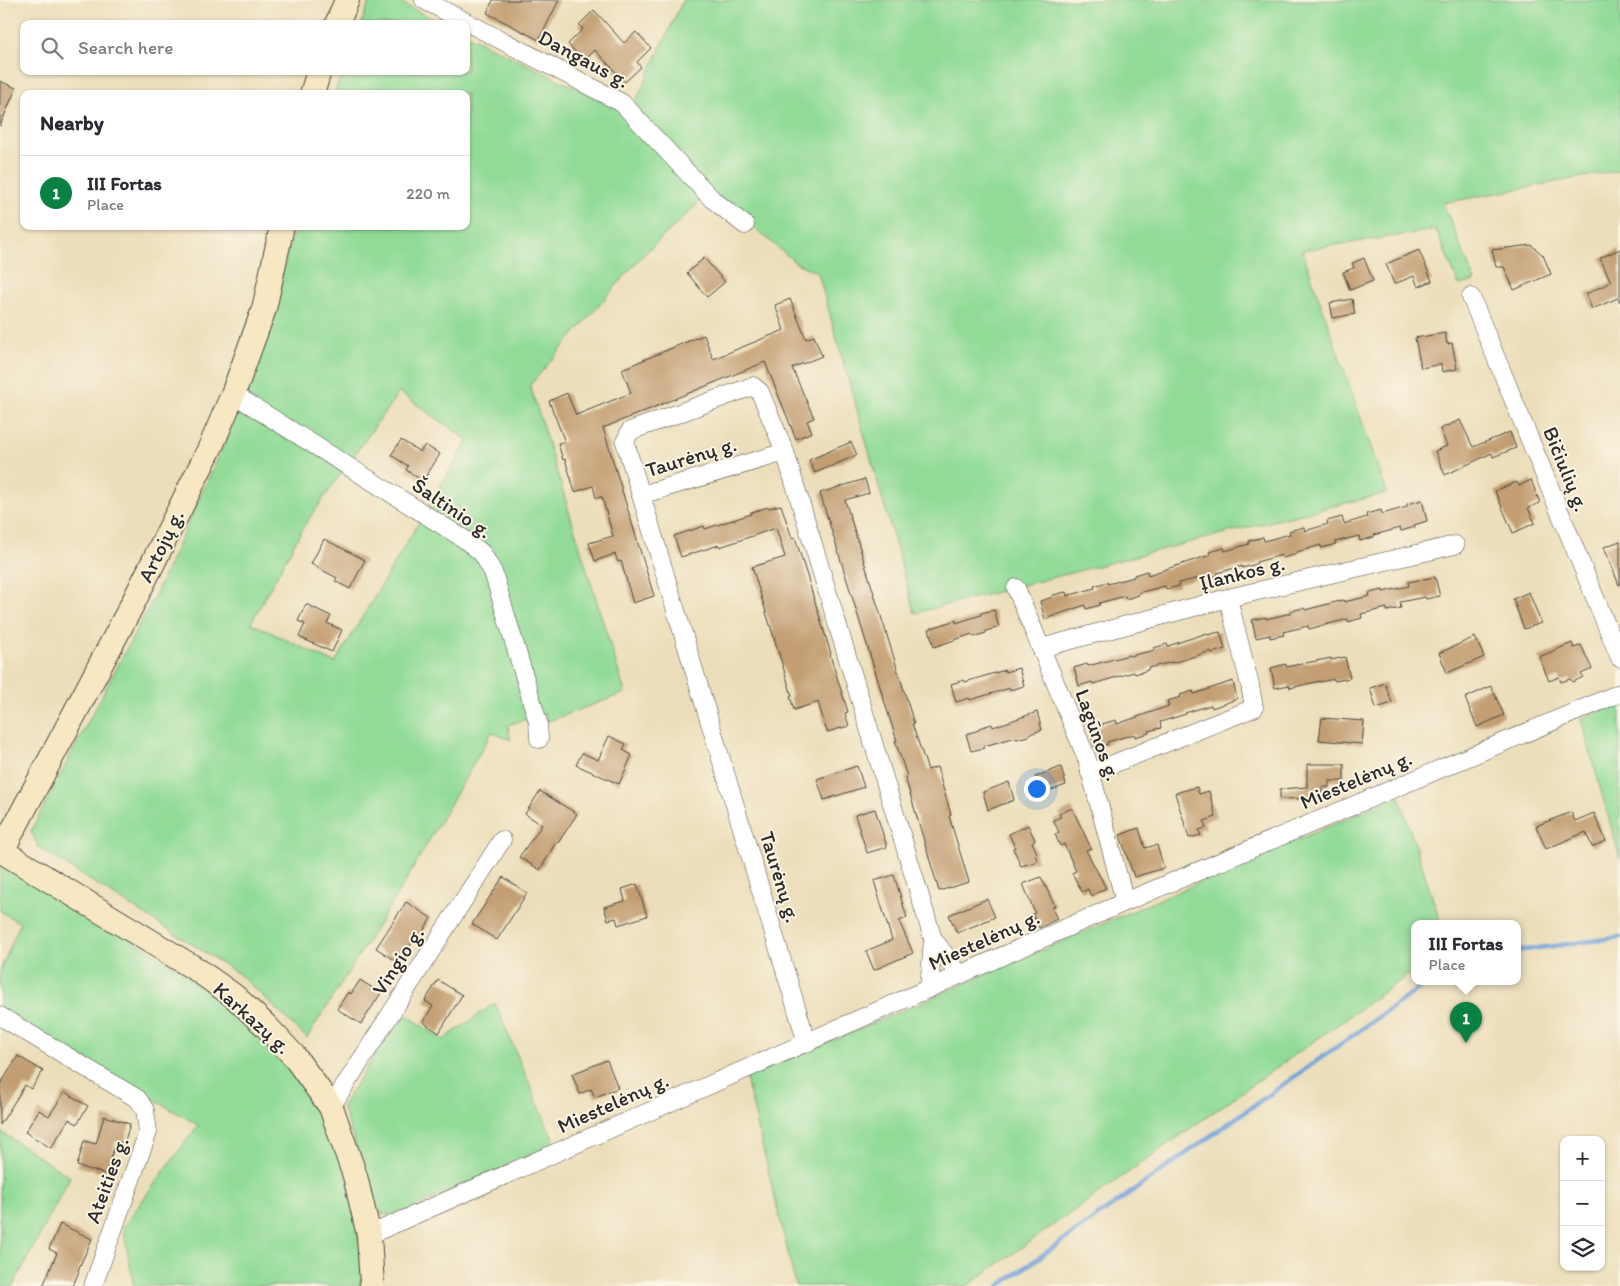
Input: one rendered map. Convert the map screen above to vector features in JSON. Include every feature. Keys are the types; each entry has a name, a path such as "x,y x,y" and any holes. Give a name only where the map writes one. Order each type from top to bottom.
{"main road":[{"path":"339,20 347,0"},
{"path":"313,90 319,75"},
{"name":"Artojų g.","path":"1,850 134,603 211,446 233,394 264,309 281,230"},
{"name":"Karkazų g.","path":"1,850 196,969 234,996 294,1056 331,1106 355,1176 369,1235 372,1286"}],"street":[{"name":"Dangaus g.","path":"424,0 462,20"},
{"name":"Dangaus g.","path":"470,24 622,103 712,199 745,225"},
{"name":"Bičiulių g.","path":"1471,297 1620,658"},
{"path":"640,495 625,442 630,431 753,386 760,392 785,452 933,940 960,975"},
{"name":"Šaltinio g.","path":"233,394 464,539 482,553 496,581 538,722 539,739"},
{"name":"Taurėnų g.","path":"785,452 640,495 807,1043"},
{"name":"Įlankos g.","path":"1041,648 1228,598 1455,545"},
{"name":"Lagūnos g.","path":"1016,588 1086,759 1125,902"},
{"path":"1090,773 1254,708 1228,598"},
{"name":"Miestelėnų g.","path":"369,1235 1125,902 1620,693"},
{"name":"Vingio g.","path":"331,1106 502,840"},
{"path":"929,989 933,940"},
{"name":"Ateities g.","path":"0,1016 138,1099 146,1110 148,1132 93,1286"}],"green space":[{"path":"370,0 395,0 436,20 362,20"},
{"path":"683,0 1620,0 1620,170 1443,203 1475,281 1459,285 1436,230 1302,250 1387,493 915,613 818,273 796,263 712,191 642,256 530,385 625,693 546,722 545,713 508,725 511,740 492,732 408,877 307,1038 239,974 39,848 31,831 157,591 228,436 275,300 294,230 470,230 470,90 336,90 341,75 470,75 470,37 630,114","holes":["399,392 468,440 335,663 251,623 304,526"]},
{"path":"1620,702 1620,859 1581,719"},
{"path":"1399,796 1440,920 1411,920 1411,973 967,1286 796,1286 746,1078"},
{"path":"0,859 172,964 221,999 285,1058 316,1103 335,1145 352,1193 360,1252 362,1286 134,1286 123,1227 198,1125 0,1009 0,971 20,923 0,911"},
{"path":"495,1003 555,1144 396,1216 376,1212 373,1195 342,1106 402,1012 443,1040"},
{"path":"0,1131 70,1177 13,1286 0,1286"}],"building":[{"path":"493,0 559,0 539,40 487,13"},
{"path":"594,10 624,43 636,32 651,48 637,62 641,67 625,82 595,50 584,61 568,44 583,29 579,25"},
{"path":"0,81 16,88 0,126"},
{"path":"1531,245 1543,255 1551,274 1514,290 1504,267 1496,267 1492,250"},
{"path":"1620,249 1620,302 1618,298 1592,309 1586,294 1611,282 1600,258"},
{"path":"1419,250 1432,281 1418,287 1414,276 1394,284 1386,264"},
{"path":"704,258 725,282 707,297 687,273"},
{"path":"1364,258 1373,281 1350,290 1343,272 1354,268 1352,263"},
{"path":"790,299 806,339 814,336 822,356 792,368 814,418 807,421 812,432 796,439 765,362 603,428 654,596 633,603 621,561 618,562 615,554 595,561 589,543 613,536 602,497 596,498 593,486 575,492 558,443 565,442 549,401 567,393 576,415 631,393 622,369 691,340 704,335 713,359 784,330 775,305"},
{"path":"1352,299 1355,314 1333,318 1330,303"},
{"path":"1445,333 1447,344 1452,343 1457,369 1442,372 1441,364 1421,368 1415,338"},
{"path":"1460,420 1473,447 1510,432 1516,448 1493,457 1492,453 1445,475 1435,451 1447,446 1440,429"},
{"path":"401,440 420,452 425,445 440,454 423,481 406,470 408,466 391,455"},
{"path":"851,442 857,455 815,473 809,460"},
{"path":"865,479 869,493 845,500 914,724 912,724 928,770 937,767 951,815 949,816 969,882 939,891 905,777 907,776 895,741 897,741 820,493"},
{"path":"1531,480 1540,503 1528,508 1535,523 1513,533 1495,491 1517,482 1519,486"},
{"path":"1422,500 1427,521 1414,525 1415,527 1401,531 1400,528 1360,541 1359,536 1335,542 1336,544 1321,548 1321,545 1283,558 1282,555 1256,562 1257,564 1217,573 1218,575 1179,583 1179,586 1166,589 1165,586 1138,593 1139,595 1126,599 1125,596 1099,603 1100,605 1086,609 1085,605 1045,619 1040,601 1053,597 1053,595 1066,592 1067,596 1095,588 1094,586 1107,582 1108,584 1134,577 1134,575 1147,571 1148,575 1210,555 1209,552 1224,548 1225,551 1249,544 1249,541 1263,537 1264,541 1290,534 1289,531 1304,527 1305,531 1328,524 1327,521 1342,517 1344,524 1367,517 1366,514 1381,510 1382,514 1407,507 1407,504"},
{"path":"781,505 792,538 795,537 848,712 845,713 849,726 827,732 818,702 794,710 790,696 792,696 752,567 785,557 776,528 720,547 719,545 681,557 674,536 704,526 705,529 751,514 751,512"},
{"path":"324,539 365,560 350,589 335,581 337,578 311,564"},
{"path":"1620,541 1620,585 1619,585 1604,547"},
{"path":"1435,577 1440,596 1400,602 1401,608 1387,611 1387,608 1361,614 1362,618 1348,622 1348,619 1309,629 1308,626 1283,632 1284,635 1270,638 1270,635 1256,638 1252,620 1266,617 1266,619 1304,608 1305,610 1344,600 1344,602 1370,596 1369,593 1409,586 1408,582"},
{"path":"1529,592 1541,623 1524,629 1513,599"},
{"path":"306,604 331,616 327,623 342,630 332,652 299,637 305,624 298,621"},
{"path":"994,610 999,627 973,637 972,634 934,647 929,629 956,620 956,623"},
{"path":"1220,632 1225,649 1148,668 1148,670 1135,674 1134,672 1093,684 1092,682 1079,686 1074,668 1155,650 1154,648 1167,644 1168,646 1207,633 1207,635"},
{"path":"1475,637 1484,657 1447,673 1439,653"},
{"path":"1572,643 1574,648 1581,645 1592,669 1581,674 1583,677 1573,682 1570,679 1561,682 1559,677 1549,681 1539,657"},
{"path":"1345,657 1350,678 1320,681 1290,688 1289,685 1275,688 1271,668 1286,664 1286,667"},
{"path":"1019,668 1024,686 956,702 951,684"},
{"path":"1233,681 1237,699 1212,708 1211,705 1185,713 1160,722 1161,728 1148,731 1149,733 1135,737 1135,734 1107,742 1108,744 1095,748 1090,730 1103,726 1102,724 1116,720 1117,724 1169,706 1167,701 1181,697 1180,695 1193,691 1194,694"},
{"path":"1385,683 1392,703 1376,708 1370,688"},
{"path":"1491,686 1504,715 1477,727 1465,698"},
{"path":"1037,712 1042,730 1029,734 1029,736 1016,739 1016,737 971,751 966,734 979,730 979,728 992,724 993,727"},
{"path":"1322,718 1364,721 1362,744 1319,740"},
{"path":"609,736 626,744 623,750 632,755 619,784 576,765 582,753 598,760"},
{"path":"1307,764 1344,764 1344,781 1329,781 1329,787 1322,787 1322,798 1280,799 1280,789 1307,787"},
{"path":"857,766 864,787 824,800 817,779"},
{"path":"1061,767 1066,785 1040,794 1035,777"},
{"path":"1009,782 1014,800 988,810 983,792"},
{"path":"1197,787 1199,794 1209,791 1216,817 1204,821 1206,828 1199,830 1201,835 1189,838 1175,793"},
{"path":"540,791 577,814 558,843 556,842 540,870 519,857 542,825 525,814"},
{"path":"1072,808 1091,848 1086,850 1106,888 1091,896 1088,889 1082,892 1072,873 1076,871 1064,844 1060,846 1055,834 1059,832 1053,820 1061,817 1059,814"},
{"path":"875,809 887,847 867,853 855,815"},
{"path":"1571,812 1575,821 1594,813 1606,841 1592,847 1586,832 1546,849 1536,826"},
{"path":"1028,825 1035,840 1032,842 1038,861 1021,866 1009,834"},
{"path":"1139,828 1145,848 1157,845 1164,868 1134,877 1120,835"},
{"path":"894,875 907,918 899,921 913,953 874,970 866,951 892,940 874,881"},
{"path":"503,877 527,893 497,940 472,924"},
{"path":"1041,877 1055,906 1052,908 1057,919 1039,928 1032,914 1035,913 1023,884"},
{"path":"637,884 647,916 618,925 616,918 608,920 604,907 625,901 622,889"},
{"path":"987,899 995,917 957,933 949,915"},
{"path":"406,902 431,918 420,937 417,935 399,963 376,948"},
{"path":"360,980 381,993 361,1024 337,1009 348,992 351,994"},
{"path":"438,980 462,995 439,1033 423,1022 433,1006 425,1001"},
{"path":"18,1056 43,1071 31,1089 25,1085 0,1125 0,1085"},
{"path":"607,1060 618,1088 595,1097 591,1089 580,1094 572,1074"},
{"path":"65,1092 88,1106 77,1124 69,1119 51,1148 25,1132 39,1110 49,1116"},
{"path":"104,1116 130,1124 124,1144 116,1141 106,1174 77,1166 84,1141 96,1144"},
{"path":"60,1224 92,1239 73,1286 43,1286 57,1253 49,1249"}],"waterway":[{"path":"1521,950 1620,937"},
{"path":"999,1286 1424,985"}],"place":[{"name":"III Fortas","path":"1466,1043"}]}
